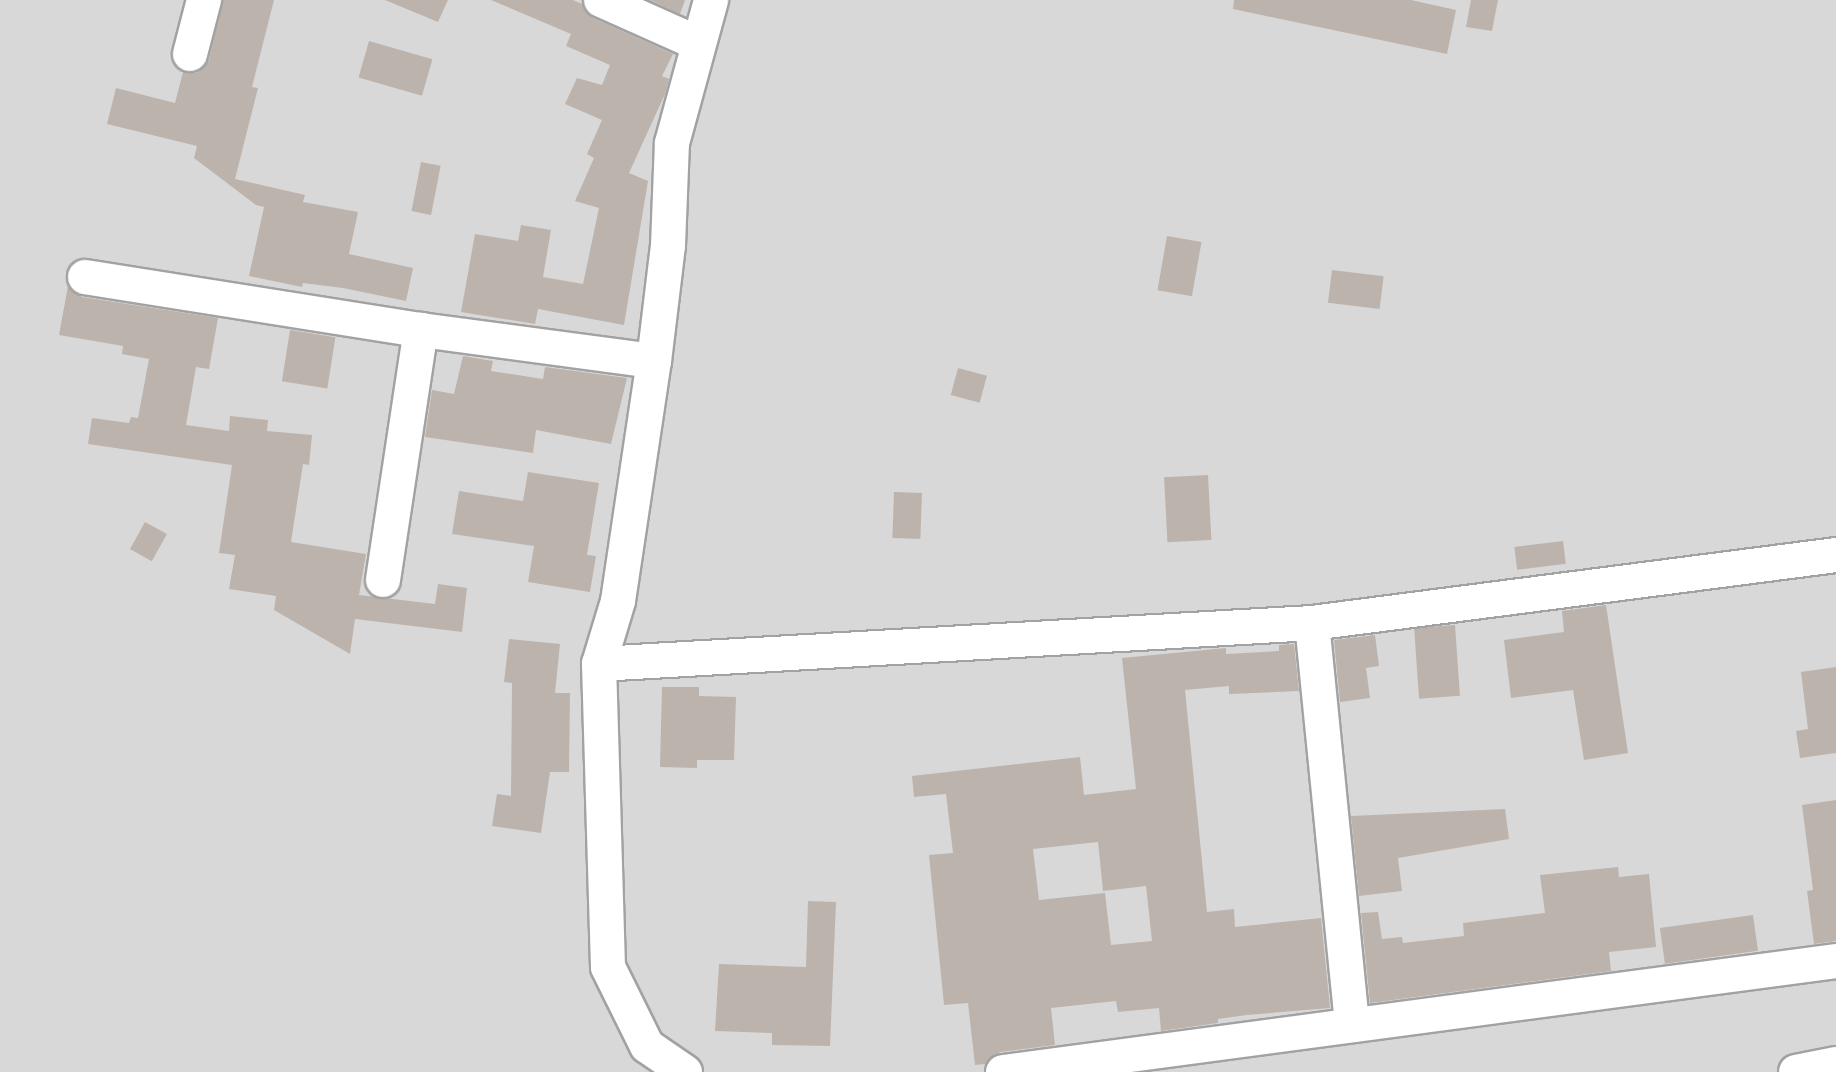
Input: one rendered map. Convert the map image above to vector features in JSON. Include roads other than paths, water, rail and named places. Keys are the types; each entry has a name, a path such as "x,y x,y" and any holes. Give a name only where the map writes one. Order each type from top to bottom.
{"street":[{"path":"190,54 204,0"},
{"path":"601,0 697,43"},
{"path":"685,1072 647,1046 608,967 599,664 618,601 654,361 668,246 672,143 711,0"},
{"path":"85,277 421,330 654,361"},
{"path":"383,580 421,330"},
{"path":"599,664 1312,623 1836,555"},
{"path":"1312,623 1352,1025"},
{"path":"1003,1072 1836,961"},
{"path":"1796,1072 1836,1064"}]}
